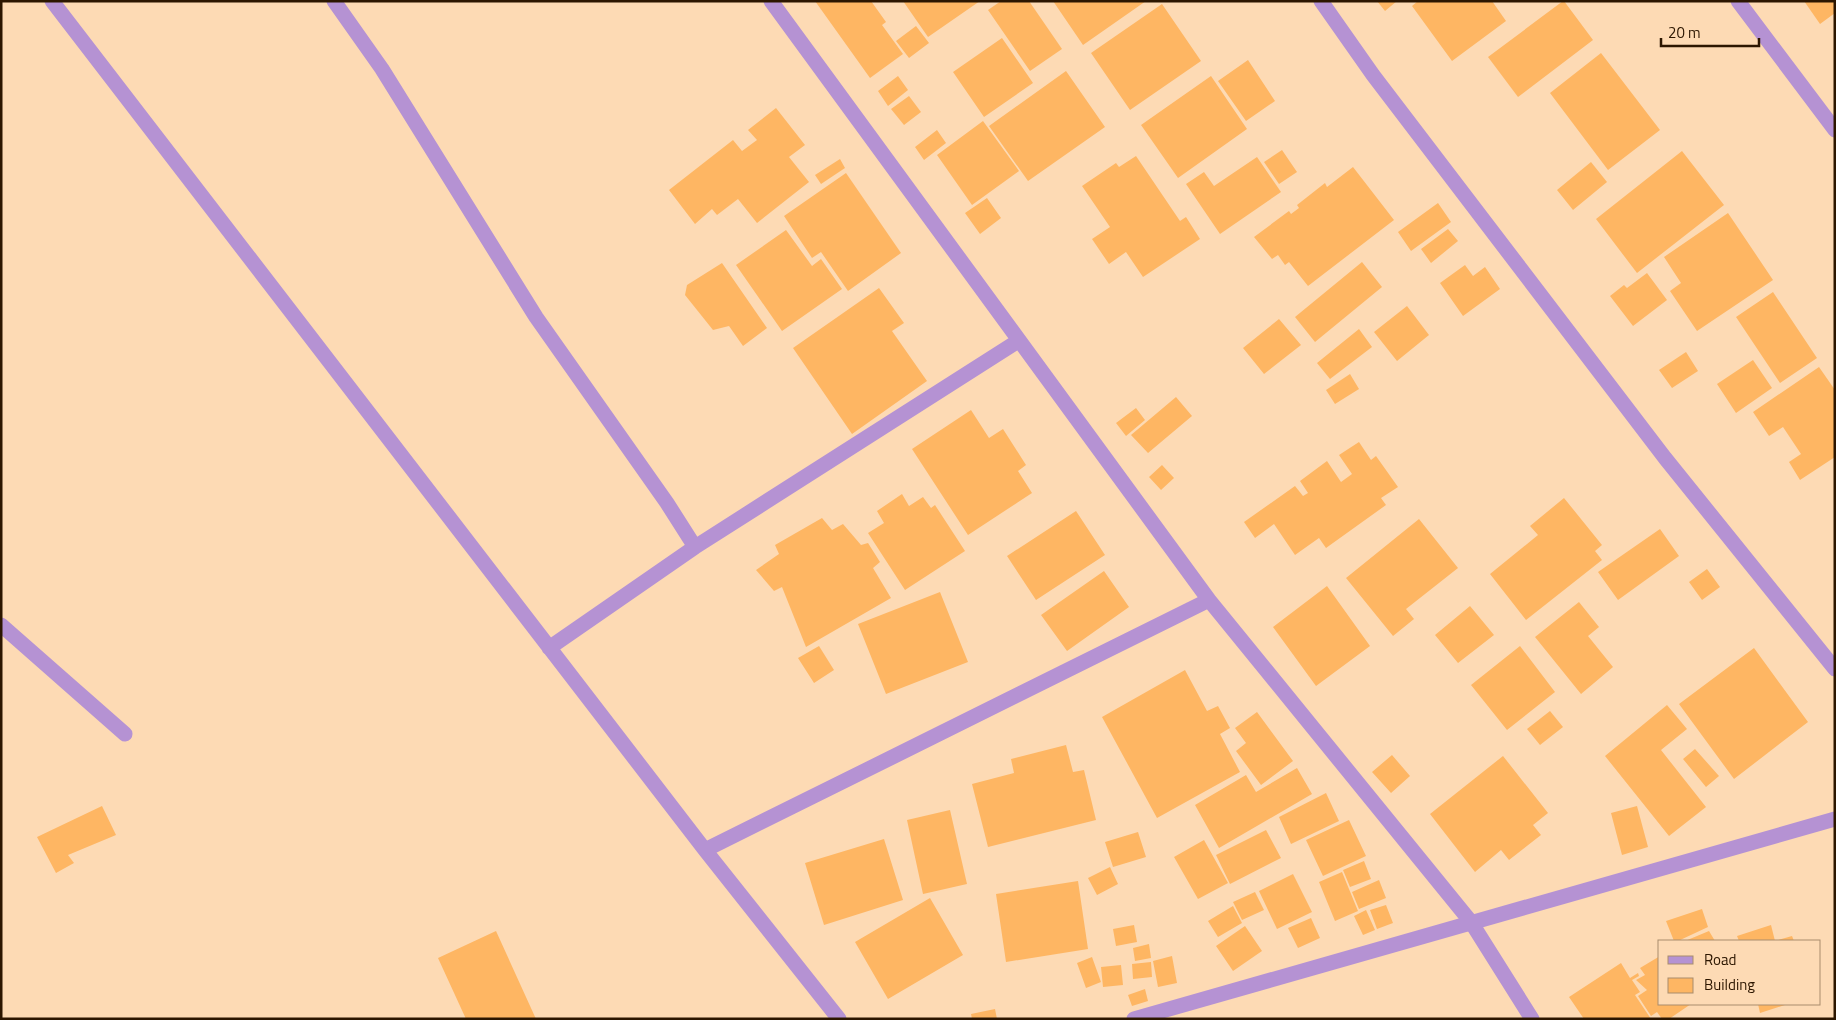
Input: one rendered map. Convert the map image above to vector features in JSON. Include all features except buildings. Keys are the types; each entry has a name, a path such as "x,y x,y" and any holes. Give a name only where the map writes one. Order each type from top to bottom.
{"street":[{"path":"52,1 705,850 839,1019"},
{"path":"334,1 382,69 536,318 667,504 695,548"},
{"path":"771,1 1209,600 1471,922 1532,1019"},
{"path":"1321,1 1373,74 1659,450 1835,669"},
{"path":"1738,1 1835,130"},
{"path":"549,648 695,548 1018,341"},
{"path":"705,850 1209,600"},
{"path":"1,625 125,734"},
{"path":"1141,1018 1835,819"}]}
